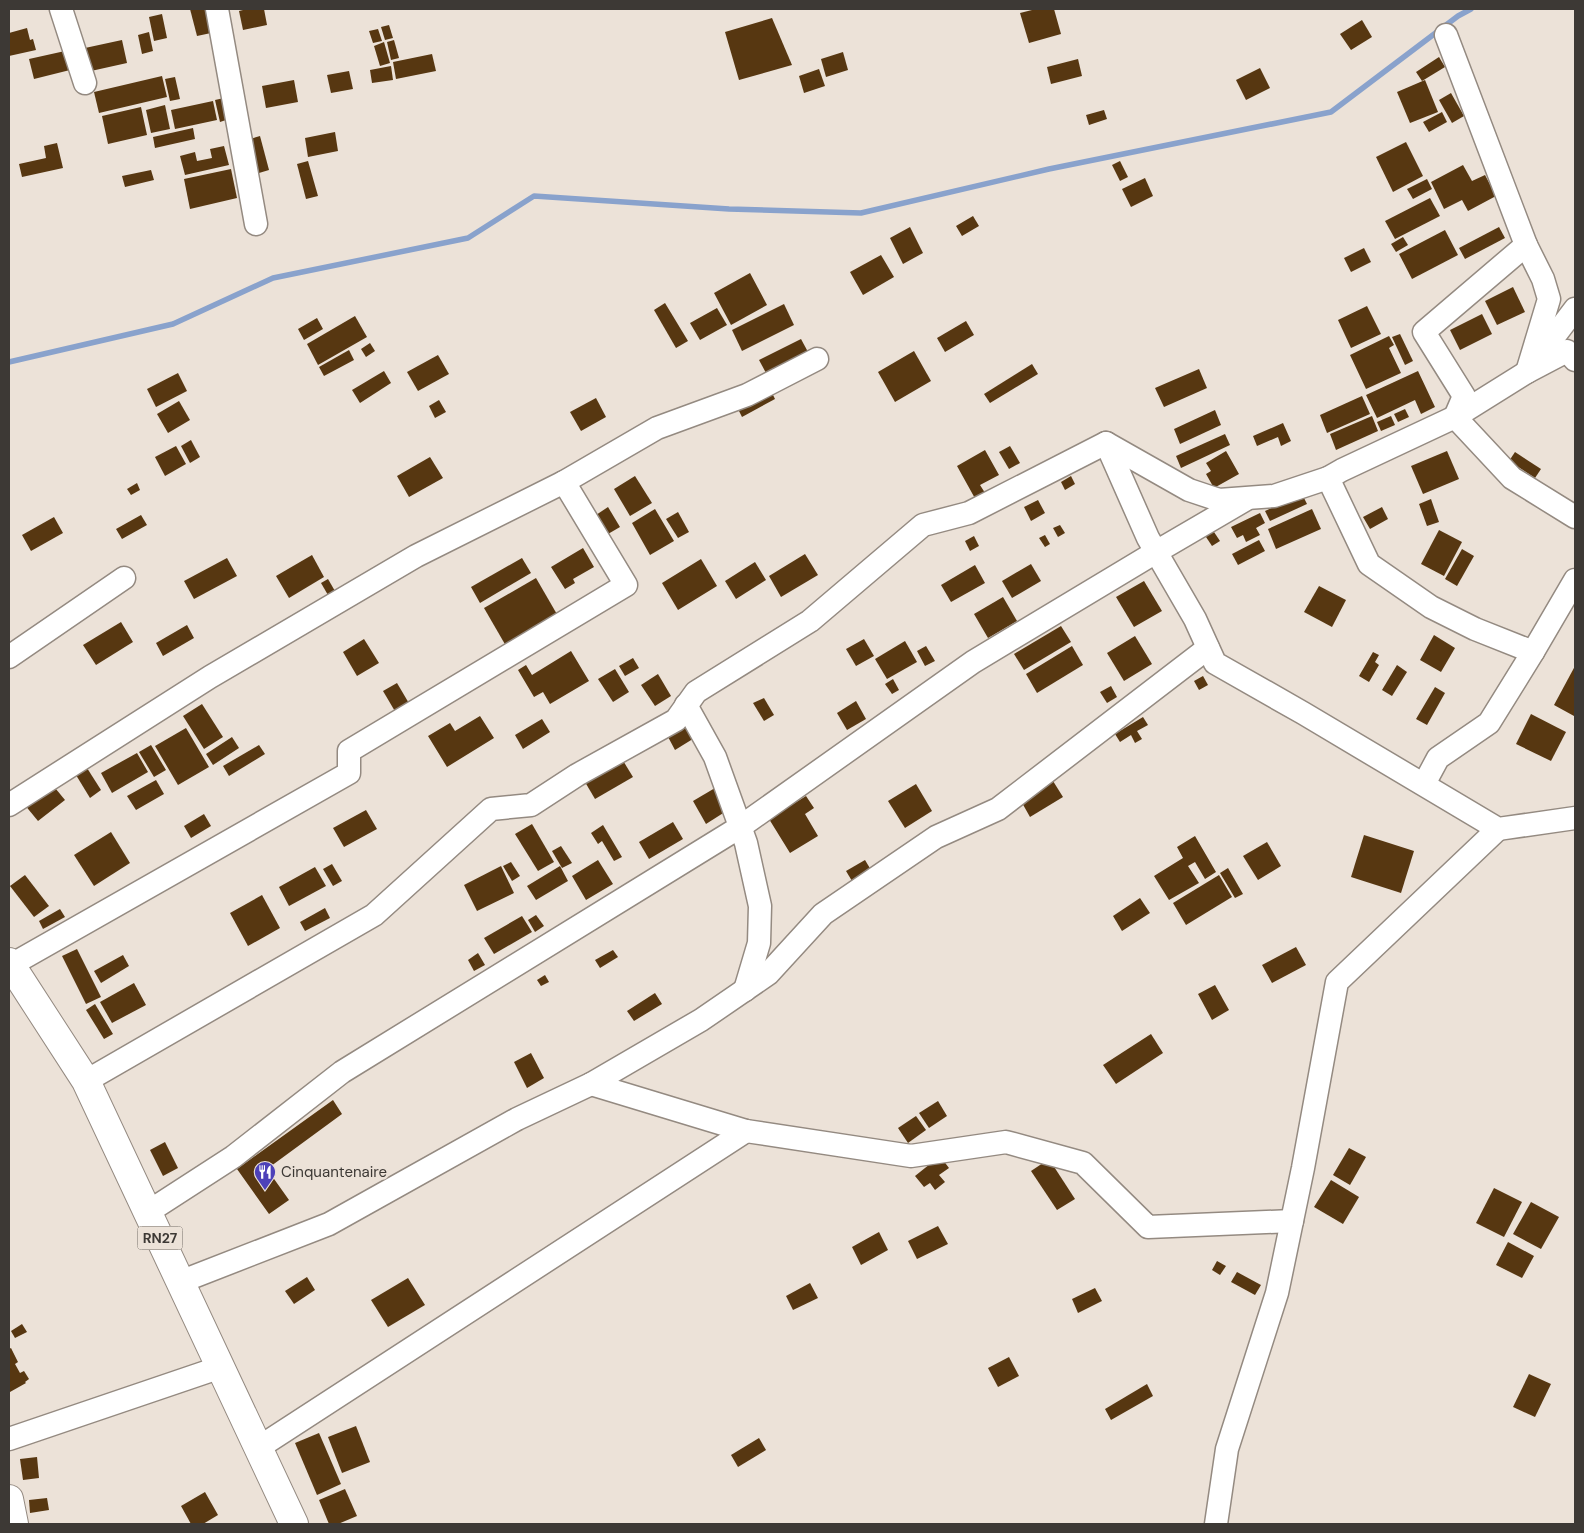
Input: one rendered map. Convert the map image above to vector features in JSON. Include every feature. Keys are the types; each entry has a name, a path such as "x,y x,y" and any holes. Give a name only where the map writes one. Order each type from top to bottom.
{"main road":[{"name":"RN27","path":"10,963 86,1081 294,1524"},
{"path":"9,1500 14,1524"}],"street":[{"path":"61,9 85,83"},
{"path":"217,9 256,224"},
{"path":"1446,35 1526,245 1543,279 1548,299 1528,372"},
{"path":"1455,417 1464,396 1424,332 1526,245"},
{"path":"1528,372 1575,309"},
{"path":"1106,443 1189,490 1220,500 1274,496 1328,478 1455,417 1528,372 1567,351 1575,360"},
{"path":"9,805 210,677 407,561 564,482 657,428 747,395 817,359"},
{"path":"1455,417 1512,478 1575,517"},
{"path":"1106,443 1148,538 1195,619 1215,663 1498,829"},
{"path":"86,1081 374,916 491,809 531,805 577,775 676,720 696,692 810,622 923,525 969,514 1106,443"},
{"path":"1328,478 1369,564 1431,607 1475,629 1533,652"},
{"path":"10,963 349,773 349,752 626,585 564,482"},
{"path":"148,1212 233,1158 342,1072 740,827 973,662 1250,497"},
{"path":"9,657 124,578"},
{"path":"1424,784 1438,758 1489,723 1575,580"},
{"path":"180,1282 329,1224 517,1119 591,1084 701,1020 768,974 824,914 936,837 998,809 1208,648"},
{"path":"686,706 715,757 746,842 760,906 759,943 745,990"},
{"path":"1216,1524 1227,1449 1277,1293 1303,1168 1337,982 1498,829 1575,818"},
{"path":"591,1084 746,1131 911,1156 1006,1142 1084,1163 1148,1226 1292,1220"},
{"path":"258,1448 746,1131"},
{"path":"9,1439 221,1367"}],"building":[{"path":"190,9 206,9 211,33 197,36"},
{"path":"264,9 267,25 243,30 239,11"},
{"path":"1036,9 1054,9 1061,34 1029,43 1020,13"},
{"path":"162,14 167,38 154,41 149,17"},
{"path":"772,18 792,65 739,80 725,32"},
{"path":"1362,20 1372,37 1351,50 1340,34"},
{"path":"389,25 393,38 385,40 381,27"},
{"path":"27,28 30,40 33,39 36,50 9,56 9,33"},
{"path":"378,29 382,41 373,43 369,31"},
{"path":"149,32 153,51 142,54 138,35"},
{"path":"122,40 127,63 91,71 85,48"},
{"path":"394,40 399,58 391,60 387,42"},
{"path":"384,42 390,63 380,66 374,46"},
{"path":"65,51 70,70 34,79 29,59"},
{"path":"843,52 848,70 826,77 821,59"},
{"path":"432,54 436,71 396,79 393,62"},
{"path":"1439,57 1445,67 1422,81 1416,72"},
{"path":"1078,59 1082,76 1051,84 1047,67"},
{"path":"391,66 393,80 372,83 370,70"},
{"path":"1260,68 1270,88 1246,100 1236,80"},
{"path":"819,69 825,86 804,93 799,76"},
{"path":"349,71 353,89 331,93 327,75"},
{"path":"162,76 167,97 99,113 94,92"},
{"path":"175,77 180,99 170,101 165,79"},
{"path":"294,80 298,102 266,108 262,86"},
{"path":"1425,80 1438,112 1410,123 1397,92"},
{"path":"1451,93 1464,116 1452,123 1439,100"},
{"path":"224,98 229,119 220,122 215,100"},
{"path":"213,101 217,120 175,129 171,110"},
{"path":"165,105 170,129 151,133 146,110"},
{"path":"141,107 147,135 108,144 102,116"},
{"path":"1104,110 1107,119 1089,125 1086,115"},
{"path":"1442,112 1447,122 1429,132 1423,122"},
{"path":"193,128 195,139 155,148 153,137"},
{"path":"335,132 338,151 308,157 305,138"},
{"path":"260,136 269,170 259,173 250,139"},
{"path":"1406,142 1423,176 1393,192 1376,157"},
{"path":"57,143 63,168 22,177 19,164 46,158 44,146"},
{"path":"224,146 229,165 185,175 180,156 195,152 197,161 212,158 210,149"},
{"path":"308,161 318,196 306,199 297,164"},
{"path":"1120,161 1128,177 1120,181 1112,165"},
{"path":"1463,165 1472,181 1485,175 1496,196 1468,211 1462,200 1444,209 1431,182"},
{"path":"231,169 237,198 190,209 184,179"},
{"path":"151,170 154,180 125,187 122,176"},
{"path":"1145,178 1153,196 1131,207 1122,189"},
{"path":"1427,179 1432,189 1413,199 1407,189"},
{"path":"1430,198 1440,216 1395,239 1385,221"},
{"path":"973,216 979,226 962,236 956,226"},
{"path":"910,227 923,253 903,264 890,238"},
{"path":"1499,227 1505,238 1465,259 1459,248"},
{"path":"1445,230 1458,255 1412,279 1399,254"},
{"path":"1403,237 1408,245 1396,252 1391,244"},
{"path":"1364,248 1371,262 1351,272 1344,258"},
{"path":"881,255 894,277 863,295 850,272"},
{"path":"750,273 767,305 731,325 714,293"},
{"path":"1513,287 1525,312 1497,325 1485,301"},
{"path":"665,303 688,341 676,348 654,310"},
{"path":"784,304 794,325 742,351 732,330"},
{"path":"1367,306 1381,334 1351,348 1338,320"},
{"path":"717,308 727,325 700,340 690,323"},
{"path":"1482,314 1492,334 1460,350 1450,330"},
{"path":"355,316 367,337 318,365 307,344"},
{"path":"317,318 323,329 304,340 298,329"},
{"path":"966,321 974,335 945,352 937,338"},
{"path":"1400,334 1413,361 1405,365 1392,337"},
{"path":"1389,336 1394,345 1389,348 1401,373 1366,389 1350,355"},
{"path":"801,339 808,352 766,373 759,360"},
{"path":"370,343 375,351 366,357 361,349"},
{"path":"349,350 354,360 324,376 319,367"},
{"path":"914,351 931,381 895,402 878,372"},
{"path":"438,355 449,374 418,391 407,372"},
{"path":"1032,364 1038,374 990,403 984,394"},
{"path":"1199,369 1207,388 1164,407 1155,388"},
{"path":"384,371 391,383 360,403 352,390"},
{"path":"1418,371 1435,407 1421,414 1415,400 1377,418 1366,395"},
{"path":"178,373 187,391 156,407 147,389"},
{"path":"770,389 775,399 742,417 737,407"},
{"path":"1362,396 1370,414 1327,433 1320,415"},
{"path":"596,398 606,417 581,431 570,412"},
{"path":"439,400 446,412 435,418 429,406"},
{"path":"179,401 190,420 168,433 157,414"},
{"path":"1405,409 1409,417 1398,422 1394,414"},
{"path":"1215,410 1221,425 1180,444 1174,429"},
{"path":"1372,416 1378,431 1336,450 1330,434"},
{"path":"1391,416 1395,425 1381,431 1377,422"},
{"path":"1283,423 1291,441 1281,446 1278,437 1257,446 1253,436"},
{"path":"1225,434 1230,445 1181,468 1176,456"},
{"path":"191,440 200,457 190,463 181,446"},
{"path":"176,446 186,464 165,476 155,457"},
{"path":"1010,446 1020,463 1009,469 999,452"},
{"path":"985,450 999,475 980,485 987,496 977,502 957,466"},
{"path":"1226,451 1239,474 1214,488 1206,474 1211,471 1206,463"},
{"path":"1447,451 1459,479 1423,494 1411,466"},
{"path":"1515,452 1541,469 1535,478 1509,461"},
{"path":"430,457 443,478 409,497 397,476"},
{"path":"635,476 652,503 630,516 614,489"},
{"path":"1071,476 1075,484 1065,490 1061,482"},
{"path":"137,483 140,490 131,495 127,489"},
{"path":"1302,494 1307,504 1270,521 1265,511"},
{"path":"1431,499 1439,522 1427,526 1419,504"},
{"path":"1038,500 1045,513 1031,521 1024,507"},
{"path":"608,507 620,527 608,534 596,515"},
{"path":"1382,507 1388,519 1370,529 1363,517"},
{"path":"655,509 674,541 650,555 632,523"},
{"path":"1312,509 1321,529 1276,549 1268,529"},
{"path":"678,512 689,532 678,538 666,519"},
{"path":"1260,513 1265,523 1256,528 1260,535 1246,542 1243,535 1237,538 1231,527"},
{"path":"141,515 147,525 122,539 116,529"},
{"path":"54,517 63,533 31,551 22,535"},
{"path":"1060,525 1065,533 1058,537 1053,528"},
{"path":"1212,529 1220,541 1212,546 1204,534"},
{"path":"1439,530 1462,542 1444,576 1421,564"},
{"path":"1045,535 1050,544 1045,547 1039,538"},
{"path":"974,536 979,546 970,551 965,541"},
{"path":"1259,540 1265,551 1238,565 1232,554"},
{"path":"583,548 594,567 573,579 575,583 565,589 551,567"},
{"path":"1462,549 1474,556 1457,586 1445,579"},
{"path":"805,554 818,575 781,597 769,576"},
{"path":"312,555 324,577 289,598 276,576"},
{"path":"227,558 237,576 194,599 184,581"},
{"path":"522,558 531,573 480,603 471,587"},
{"path":"701,559 717,586 678,610 662,583"},
{"path":"755,562 766,580 736,599 725,581"},
{"path":"1031,564 1041,581 1012,598 1002,581"},
{"path":"975,565 985,583 951,602 941,585"},
{"path":"536,578 558,616 506,646 484,608"},
{"path":"328,579 339,598 332,602 321,583"},
{"path":"1144,581 1162,611 1134,627 1116,597"},
{"path":"1319,586 1346,600 1332,627 1304,612"},
{"path":"1003,597 1017,621 988,638 974,614"},
{"path":"121,622 133,642 96,665 83,645"},
{"path":"187,625 194,638 163,656 156,643"},
{"path":"1061,626 1071,642 1024,670 1014,654"},
{"path":"1434,635 1455,648 1441,672 1420,660"},
{"path":"1135,636 1152,664 1124,681 1107,653"},
{"path":"364,639 379,663 357,676 343,652"},
{"path":"864,639 874,656 856,666 846,649"},
{"path":"905,641 917,662 887,679 875,659"},
{"path":"926,646 935,661 925,666 917,651"},
{"path":"1072,646 1083,665 1037,693 1026,674"},
{"path":"571,651 589,681 550,704 543,692 534,697 518,670 526,665 532,675"},
{"path":"1373,652 1379,655 1375,662 1379,665 1369,682 1359,676"},
{"path":"633,658 639,668 625,676 619,666"},
{"path":"1397,665 1407,672 1392,696 1382,690"},
{"path":"1575,666 1575,714 1574,716 1554,705"},
{"path":"615,669 629,692 613,702 598,679"},
{"path":"658,674 671,696 655,706 641,685"},
{"path":"1203,676 1208,685 1199,690 1194,681"},
{"path":"893,679 899,690 892,694 885,684"},
{"path":"397,683 410,705 396,713 383,691"},
{"path":"1111,686 1117,697 1107,703 1100,692"},
{"path":"1435,687 1445,693 1427,725 1416,719"},
{"path":"764,698 774,715 764,721 753,703"},
{"path":"856,701 866,719 847,730 837,713"},
{"path":"202,704 223,737 204,749 183,716"},
{"path":"1531,714 1566,732 1551,761 1516,744"},
{"path":"480,716 494,738 447,767 428,736 450,723 455,731"},
{"path":"1143,717 1148,725 1137,731 1142,739 1135,743 1131,735 1120,742 1115,734"},
{"path":"542,719 550,732 523,749 515,735"},
{"path":"688,723 696,737 675,750 667,735"},
{"path":"186,728 209,767 178,785 155,746"},
{"path":"232,737 239,748 213,765 206,754"},
{"path":"151,745 166,770 154,777 139,752"},
{"path":"259,745 265,754 229,776 223,766"},
{"path":"137,753 148,772 112,793 101,773"},
{"path":"622,759 633,777 595,799 585,782"},
{"path":"87,768 101,790 90,798 76,775"},
{"path":"156,780 164,794 136,810 127,796"},
{"path":"1053,781 1063,797 1030,817 1021,801"},
{"path":"51,783 65,800 38,821 24,804"},
{"path":"916,784 932,811 905,828 888,801"},
{"path":"715,788 728,810 706,824 693,801"},
{"path":"806,796 814,808 805,814 818,836 790,853 769,819"},
{"path":"366,810 377,829 344,847 333,828"},
{"path":"204,814 211,826 191,838 184,826"},
{"path":"673,822 683,839 649,859 639,842"},
{"path":"532,824 554,862 538,871 515,834"},
{"path":"603,825 622,857 614,861 602,841 598,844 591,833"},
{"path":"111,832 130,863 94,886 74,855"},
{"path":"1364,835 1414,851 1401,893 1351,877"},
{"path":"1195,836 1216,872 1205,879 1195,862 1188,866 1199,883 1169,900 1154,876 1183,858 1177,847"},
{"path":"1267,842 1281,866 1258,880 1243,856"},
{"path":"561,846 572,863 562,868 552,851"},
{"path":"598,860 613,884 586,900 572,876"},
{"path":"865,860 871,870 852,881 846,871"},
{"path":"511,862 520,876 512,881 503,866"},
{"path":"332,864 342,881 333,886 323,869"},
{"path":"501,866 514,893 477,911 464,885"},
{"path":"560,866 568,881 536,900 527,886"},
{"path":"315,867 326,886 289,906 279,887"},
{"path":"1228,868 1243,894 1235,898 1220,873"},
{"path":"25,875 49,906 34,917 10,886"},
{"path":"1219,875 1232,897 1186,925 1173,903"},
{"path":"262,895 280,928 248,946 230,913"},
{"path":"1140,898 1150,913 1122,931 1113,916"},
{"path":"325,908 330,918 305,931 300,922"},
{"path":"60,909 65,917 43,929 39,921"},
{"path":"536,915 544,926 535,932 528,920"},
{"path":"522,916 532,932 494,954 484,938"},
{"path":"1296,947 1306,965 1272,983 1262,965"},
{"path":"77,949 101,997 86,1004 62,956"},
{"path":"613,950 618,957 600,968 595,960"},
{"path":"478,953 485,965 474,971 468,960"},
{"path":"123,955 129,966 101,983 94,971"},
{"path":"545,975 549,982 541,986 537,980"},
{"path":"134,983 146,1005 112,1023 100,1002"},
{"path":"1215,985 1229,1010 1212,1020 1198,994"},
{"path":"655,993 662,1004 634,1021 627,1011"},
{"path":"95,1004 113,1034 104,1039 86,1010"},
{"path":"1151,1034 1163,1053 1116,1084 1103,1065"},
{"path":"531,1053 544,1078 527,1088 514,1062"},
{"path":"333,1100 342,1114 267,1169 289,1200 269,1214 237,1169"},
{"path":"938,1101 947,1116 929,1128 919,1113"},
{"path":"916,1116 926,1130 908,1143 898,1128"},
{"path":"165,1142 178,1168 163,1176 150,1150"},
{"path":"1349,1148 1366,1157 1350,1185 1333,1175"},
{"path":"940,1156 949,1168 939,1175 945,1182 935,1190 930,1183 924,1187 915,1176"},
{"path":"1049,1159 1075,1199 1057,1210 1031,1171"},
{"path":"1331,1180 1359,1197 1343,1224 1314,1207"},
{"path":"1494,1188 1522,1202 1504,1237 1476,1223"},
{"path":"1531,1202 1559,1217 1541,1249 1513,1234"},
{"path":"938,1226 948,1244 917,1259 908,1241"},
{"path":"879,1232 888,1250 861,1265 852,1247"},
{"path":"1508,1242 1534,1256 1522,1278 1496,1265"},
{"path":"1217,1261 1226,1266 1220,1275 1212,1270"},
{"path":"1237,1272 1261,1285 1255,1295 1231,1282"},
{"path":"307,1277 315,1290 294,1304 285,1291"},
{"path":"408,1278 425,1305 388,1327 371,1300"},
{"path":"810,1283 818,1298 793,1310 786,1296"},
{"path":"1095,1288 1102,1301 1078,1313 1072,1299"},
{"path":"22,1324 27,1332 15,1338 11,1331"},
{"path":"11,1348 18,1362 15,1364 20,1373 24,1371 29,1379 26,1383 10,1392 9,1349"},
{"path":"1009,1357 1019,1376 998,1387 988,1368"},
{"path":"1529,1374 1551,1384 1535,1417 1513,1407"},
{"path":"1147,1384 1153,1396 1111,1420 1105,1409"},
{"path":"356,1426 370,1462 342,1473 328,1437"},
{"path":"319,1433 341,1484 317,1495 295,1443"},
{"path":"759,1438 766,1450 738,1467 731,1455"},
{"path":"37,1457 39,1478 23,1480 20,1459"},
{"path":"345,1489 357,1516 338,1524 329,1524 319,1500"},
{"path":"205,1492 218,1515 203,1524 191,1524 181,1506"},
{"path":"47,1498 49,1510 30,1513 29,1500"}],"waterway":[{"path":"9,362 173,324 273,278 468,238 534,196 729,209 861,213 1049,169 1331,112 1458,16 1471,9"}],"place":[{"name":"Cinquantenaire","path":"265,1191"}]}
